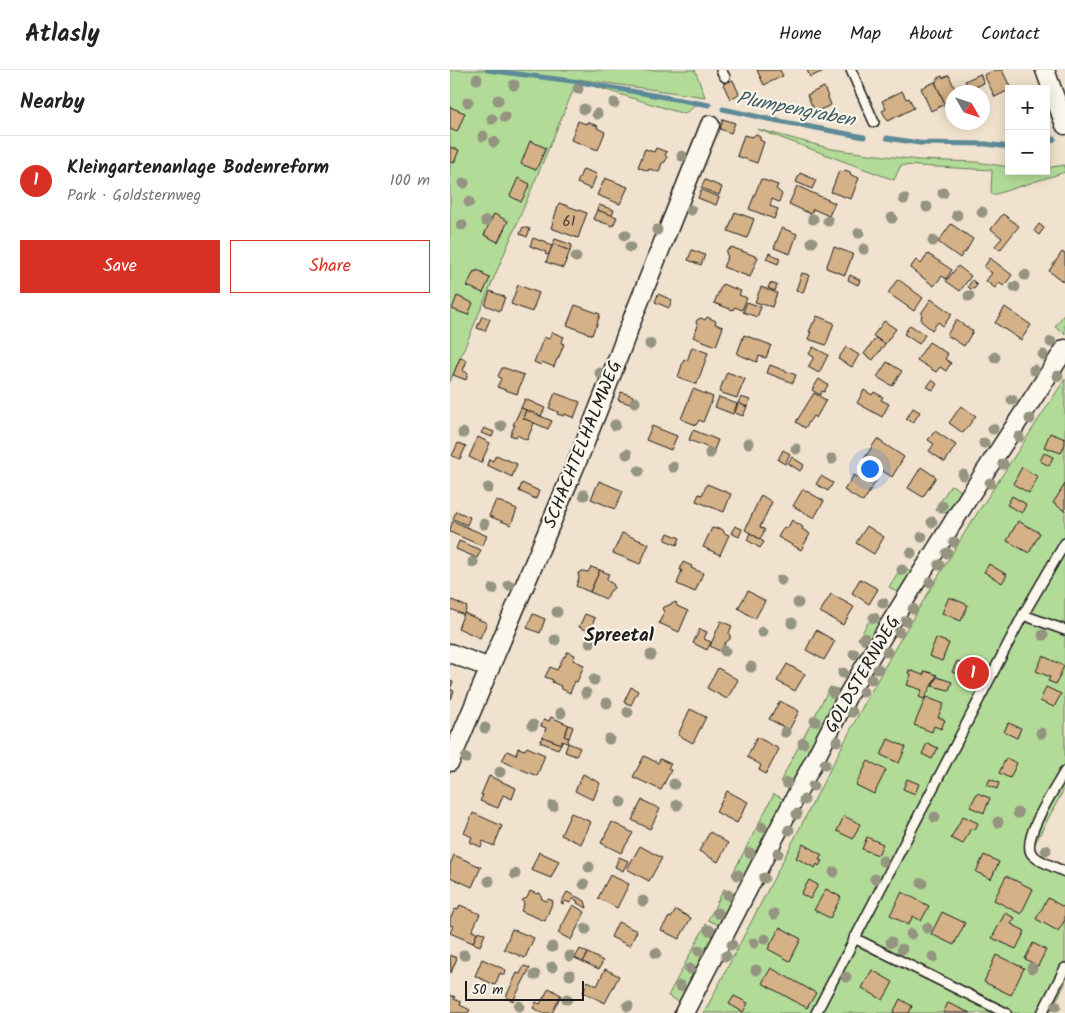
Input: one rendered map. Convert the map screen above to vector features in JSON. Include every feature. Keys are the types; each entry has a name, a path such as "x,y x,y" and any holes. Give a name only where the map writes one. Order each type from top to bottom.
{"street":[{"path":"1045,70 1065,125"},
{"name":"SCHACHTELHALMWEG","path":"450,762 605,392 710,124"},
{"name":"GOLDSTERNWEG","path":"684,1013 850,692 961,510 1065,349"},
{"path":"450,653 490,668"}],"lane":[{"path":"851,70 874,122"},
{"path":"816,1013 1023,615 1065,543"},
{"path":"1023,615 1065,630"},
{"path":"1065,771 1036,820 1029,840 1030,850 1035,857 1065,872"},
{"path":"854,938 1006,1013"},
{"path":"1042,1013 1065,968"}],"green space":[{"path":"450,70 695,70 705,97 578,79 450,382"},
{"path":"580,82 699,103 684,114"},
{"path":"757,129 832,149 918,160 977,162 1005,166 1005,175 1050,175 1050,167 1065,165 1065,172 996,194 991,194 992,170 901,165 894,180"},
{"path":"1065,313 1065,334 1055,327"},
{"path":"1065,379 1065,787 1030,853 1065,871 1065,984 1050,1013 704,1013 864,704 898,643 965,532"},
{"path":"951,485 960,490 961,494 950,512 941,513 935,510"},
{"path":"902,566 913,573 900,594 889,587"},
{"path":"873,615 883,621 868,646 858,639"},
{"path":"830,687 844,691 793,788 780,782"},
{"path":"774,794 787,801 744,880 732,875"},
{"path":"724,889 737,896 721,926 708,920"},
{"path":"706,924 719,931 681,1003 668,996"}],"building":[{"path":"757,70 780,70 783,76 764,85"},
{"path":"807,70 826,70 810,77"},
{"path":"995,70 1002,70 1009,85 1005,85 1005,92 995,97 984,75"},
{"path":"980,74 984,83 980,85 967,85 965,81"},
{"path":"949,75 953,85 945,85 945,104 935,82 937,81 936,79 942,76 943,78"},
{"path":"733,80 739,94 730,99 723,84"},
{"path":"935,82 945,104 931,111 921,88"},
{"path":"824,87 831,105 815,112 807,95"},
{"path":"902,91 906,99 909,98 914,108 888,121 882,111 886,109 882,101"},
{"path":"450,107 465,113 457,132 450,129"},
{"path":"723,119 735,123 731,133 720,129"},
{"path":"578,121 598,126 597,128 605,132 598,150 571,140"},
{"path":"756,134 764,142 757,163 737,156 744,135 752,137"},
{"path":"530,141 546,148 536,170 521,164"},
{"path":"450,147 459,150 454,163 450,162"},
{"path":"656,148 667,152 665,162 662,163 659,172 649,169 648,171 638,167 645,149 654,152"},
{"path":"583,169 597,174 591,189 577,183"},
{"path":"845,170 859,178 851,199 831,192 839,171 843,172"},
{"path":"800,173 816,180 812,189 796,182"},
{"path":"518,178 530,184 521,202 510,196"},
{"path":"605,178 628,187 620,204 597,195"},
{"path":"761,179 778,185 776,189 782,194 779,202 772,199 770,206 778,209 774,219 749,209"},
{"path":"705,180 722,187 719,195 701,188"},
{"path":"797,186 835,203 829,216 813,209 811,214 789,204"},
{"path":"701,190 719,197 716,205 698,198"},
{"path":"559,203 587,213 578,238 551,228"},
{"path":"599,205 614,210 612,216 597,210"},
{"path":"597,210 617,217 613,226 593,219"},
{"path":"735,212 754,219 747,238 728,231"},
{"path":"494,214 508,221 498,242 484,235"},
{"path":"1003,214 1019,226 1000,250 995,246 1002,238 991,229"},
{"path":"951,224 973,239 960,258 938,242"},
{"path":"1039,224 1044,228 1039,235 1034,231"},
{"path":"523,227 530,229 527,237 520,234"},
{"path":"782,228 797,234 790,254 774,248"},
{"path":"533,238 547,242 547,244 552,246 549,255 530,246"},
{"path":"555,239 572,245 570,251 553,244"},
{"path":"553,244 570,251 563,268 546,262"},
{"path":"731,247 758,257 750,277 723,267 728,256 726,254 727,250"},
{"path":"834,247 853,254 845,275 826,268"},
{"path":"692,250 705,255 701,265 688,260"},
{"path":"1062,252 1065,254 1065,283 1049,271"},
{"path":"769,253 780,258 778,264 766,259"},
{"path":"928,254 952,270 946,279 942,276 934,286 910,268 916,260 921,264"},
{"path":"990,258 1012,275 1004,286 999,283 995,288 986,281 992,273 984,267"},
{"path":"958,266 971,276 960,291 946,281"},
{"path":"477,270 490,278 483,293 467,286 474,271 476,272"},
{"path":"802,273 809,275 803,293 796,290"},
{"path":"850,275 860,280 858,285 848,280"},
{"path":"898,279 923,298 914,311 888,293"},
{"path":"972,280 977,285 974,289 968,287"},
{"path":"770,283 777,285 775,291 768,288"},
{"path":"722,284 741,291 739,295 747,298 742,310 735,307 733,310 714,303"},
{"path":"518,285 539,293 532,312 511,304"},
{"path":"761,287 777,293 772,307 755,302"},
{"path":"490,291 505,297 500,311 485,305"},
{"path":"658,294 672,300 669,308 655,302"},
{"path":"457,296 473,303 468,315 452,309"},
{"path":"931,299 952,314 943,326 938,322 932,330 921,321 922,312"},
{"path":"747,302 761,307 757,317 743,312"},
{"path":"575,305 600,314 592,335 567,325"},
{"path":"1005,307 1031,325 1021,340 995,323"},
{"path":"482,316 490,319 485,331 477,328"},
{"path":"817,316 834,323 826,345 808,339 811,332 809,332"},
{"path":"707,317 716,321 715,324 723,327 716,346 693,337 698,326 697,320 701,318 705,320"},
{"path":"956,320 973,331 964,346 947,335"},
{"path":"884,321 896,329 885,344 873,336"},
{"path":"910,325 925,335 919,344 904,334"},
{"path":"552,332 564,337 561,343 564,344 554,367 542,362 541,365 534,362 544,337 549,339"},
{"path":"744,335 771,345 766,358 759,356 757,362 737,354"},
{"path":"876,338 885,344 873,360 864,354"},
{"path":"929,342 948,354 945,359 951,363 946,371 940,367 936,372 917,360"},
{"path":"692,347 708,353 697,384 678,377 684,359 687,361"},
{"path":"813,347 828,355 819,373 808,367 814,357 809,354"},
{"path":"846,347 859,355 852,367 838,359"},
{"path":"460,358 467,360 463,371 468,373 466,380 453,375"},
{"path":"887,362 902,371 892,386 877,377"},
{"path":"770,365 796,375 793,383 767,373"},
{"path":"502,368 524,375 517,394 497,387 501,379 498,376"},
{"path":"727,372 745,379 737,398 719,392"},
{"path":"819,379 828,385 820,395 812,390"},
{"path":"932,380 937,384 933,390 927,387"},
{"path":"693,389 713,397 703,422 699,420 696,425 681,419"},
{"path":"864,390 872,395 874,392 883,397 881,400 889,404 882,417 857,403"},
{"path":"621,392 633,396 630,404 618,400"},
{"path":"555,393 580,402 574,418 565,414 564,416 557,414 558,412 549,408"},
{"path":"814,393 826,400 816,418 813,416 805,428 796,422"},
{"path":"719,397 737,404 733,414 715,407"},
{"path":"741,397 750,400 747,407 738,403"},
{"path":"525,399 545,408 541,416 521,408"},
{"path":"738,403 747,407 743,416 735,413"},
{"path":"961,406 976,416 963,433 949,423"},
{"path":"521,408 526,410 523,418 534,423 527,440 517,435 516,437 510,435"},
{"path":"913,408 920,412 913,423 906,419"},
{"path":"526,410 552,421 548,429 523,418"},
{"path":"652,426 677,436 671,450 646,440"},
{"path":"484,428 494,432 492,437 481,433"},
{"path":"693,430 718,440 714,450 689,440"},
{"path":"935,431 956,445 945,462 929,451 934,444 928,440"},
{"path":"1050,433 1065,439 1061,453 1044,447"},
{"path":"478,437 490,443 481,463 469,457"},
{"path":"877,439 904,457 892,477 864,459"},
{"path":"458,443 466,446 460,459 452,456"},
{"path":"783,450 790,454 785,464 778,460"},
{"path":"1044,453 1053,457 1049,466 1040,461"},
{"path":"496,455 517,464 512,477 487,465 489,459 493,461"},
{"path":"792,457 804,465 800,471 788,463"},
{"path":"921,467 936,477 923,497 908,488"},
{"path":"1022,467 1038,477 1029,493 1013,484"},
{"path":"864,470 878,478 863,502 844,490 854,475 859,478"},
{"path":"821,476 833,483 828,491 816,484"},
{"path":"599,481 623,491 615,509 591,499"},
{"path":"522,483 539,491 536,499 519,491"},
{"path":"707,484 731,494 724,512 696,501 699,494 702,495"},
{"path":"1065,484 1065,511 1053,503"},
{"path":"803,489 824,501 814,518 793,506"},
{"path":"761,495 772,502 760,527 765,530 760,539 745,530"},
{"path":"1012,496 1026,504 1022,513 1007,505"},
{"path":"496,500 517,509 511,525 489,516"},
{"path":"456,511 470,517 467,525 453,519"},
{"path":"792,520 810,534 801,550 778,537 784,527 787,529"},
{"path":"453,521 487,536 482,546 450,532"},
{"path":"1018,521 1040,533 1029,553 1007,541"},
{"path":"735,526 742,529 739,537 731,533"},
{"path":"867,526 884,537 874,554 856,543"},
{"path":"712,528 719,528 729,535 720,555 703,547"},
{"path":"622,533 649,544 640,564 613,553"},
{"path":"668,533 680,538 677,545 665,540"},
{"path":"750,533 764,542 760,548 747,540"},
{"path":"459,541 481,550 477,558 456,549"},
{"path":"683,562 703,573 695,592 677,584"},
{"path":"989,564 1007,575 1002,583 984,572"},
{"path":"591,567 600,570 590,592 576,586 579,578 578,573 582,571 588,572"},
{"path":"600,570 609,574 608,581 614,586 606,599 590,592"},
{"path":"860,579 878,589 869,604 852,593"},
{"path":"748,591 765,601 755,619 738,608"},
{"path":"831,594 854,607 843,625 820,612"},
{"path":"949,597 968,605 961,621 942,613"},
{"path":"452,600 467,607 464,615 450,609"},
{"path":"676,602 677,606 688,611 679,632 659,623 664,612 662,608"},
{"path":"464,613 487,623 480,638 458,628"},
{"path":"533,614 545,619 540,633 527,628"},
{"path":"585,614 595,618 589,631 579,627"},
{"path":"721,621 732,626 729,633 730,639 725,643 721,652 710,646"},
{"path":"700,629 707,632 704,639 711,642 707,650 693,643"},
{"path":"816,630 835,641 824,660 806,650"},
{"path":"936,638 949,643 942,661 929,656"},
{"path":"567,652 575,655 573,660 584,665 570,693 552,682 553,680 545,677 550,667 557,670"},
{"path":"1043,656 1064,666 1056,684 1048,681 1050,677 1036,671"},
{"path":"957,661 972,668 968,679 952,672"},
{"path":"787,664 805,674 795,691 777,681"},
{"path":"718,668 738,680 727,699 707,688"},
{"path":"909,670 923,675 925,671 937,675 924,699 919,697 922,690 907,685 911,674 908,673"},
{"path":"937,677 952,682 949,690 932,686"},
{"path":"631,687 638,691 631,705 624,702"},
{"path":"1046,687 1061,694 1054,707 1040,701"},
{"path":"450,689 454,691 451,699"},
{"path":"926,697 944,704 938,717 945,720 941,729 934,726 932,732 914,725"},
{"path":"780,701 799,711 789,730 769,719"},
{"path":"690,709 706,717 693,743 678,735"},
{"path":"551,717 569,725 564,736 569,738 567,743 562,741 561,744 543,737 546,728 541,726 544,719 549,721"},
{"path":"1008,723 1021,728 1017,738 1004,732"},
{"path":"569,725 573,727 569,738 564,736"},
{"path":"543,737 561,744 558,749 540,742"},
{"path":"757,737 779,749 766,774 759,770 761,765 747,757"},
{"path":"888,739 906,747 899,763 881,755"},
{"path":"568,743 580,748 576,756 565,752"},
{"path":"927,743 938,748 932,759 922,754"},
{"path":"527,747 545,755 537,776 502,761 507,751 516,755 518,748 525,750"},
{"path":"644,756 658,763 660,759 671,764 668,768 671,770 661,790 633,777"},
{"path":"1006,758 1017,763 1010,778 999,773"},
{"path":"868,761 886,770 874,794 856,785"},
{"path":"583,774 600,783 593,800 575,791"},
{"path":"489,776 516,788 512,799 503,795 498,808 480,801"},
{"path":"907,779 919,784 915,794 903,789"},
{"path":"990,779 999,783 997,789 987,785"},
{"path":"727,791 748,802 737,823 716,812"},
{"path":"977,793 990,798 984,813 970,807"},
{"path":"642,800 660,809 650,829 632,820"},
{"path":"473,813 502,826 494,846 483,841 481,847 470,842 472,837 464,833"},
{"path":"571,813 591,822 581,844 561,835"},
{"path":"844,816 860,824 853,839 837,831"},
{"path":"963,816 978,823 975,830 971,828 963,844 951,838"},
{"path":"612,822 633,833 621,853 601,843"},
{"path":"710,832 728,843 718,862 699,851"},
{"path":"867,837 883,844 878,855 862,849"},
{"path":"803,844 822,855 819,860 822,861 819,866 817,864 815,868 796,858"},
{"path":"640,846 662,858 649,881 627,869"},
{"path":"539,852 559,861 551,878 531,870"},
{"path":"454,855 481,867 472,887 450,877 450,865"},
{"path":"984,855 999,862 991,879 976,872"},
{"path":"619,857 628,861 623,871 615,867"},
{"path":"610,875 629,884 617,908 598,898"},
{"path":"1006,876 1033,889 1021,914 994,900"},
{"path":"809,880 818,885 810,899 801,894"},
{"path":"826,889 841,897 830,918 814,910"},
{"path":"530,891 537,894 540,893 542,899 546,901 549,899 553,901 545,921 521,911 524,904 522,900 527,898"},
{"path":"567,892 585,901 587,908 573,899 570,903 565,901 564,904 561,903"},
{"path":"902,892 929,906 921,921 913,916 908,925 890,915"},
{"path":"1048,898 1065,908 1065,920 1058,931 1036,919"},
{"path":"460,905 480,914 472,931 477,933 473,943 450,933 453,926 450,925 450,919 455,909 458,910"},
{"path":"573,905 585,912 571,940 558,933"},
{"path":"676,910 691,918 679,939 661,930"},
{"path":"942,912 965,923 954,945 931,934"},
{"path":"1005,913 1015,918 1011,924 1025,931 1016,949 992,938"},
{"path":"618,922 637,931 630,946 611,937"},
{"path":"780,927 801,939 790,961 768,949"},
{"path":"512,929 534,938 525,958 504,949"},
{"path":"478,931 485,934 480,946 473,943"},
{"path":"1033,943 1046,950 1038,966 1025,959"},
{"path":"580,949 588,953 583,962 575,958"},
{"path":"588,953 603,961 599,969 583,962"},
{"path":"450,955 457,958 451,973"},
{"path":"996,955 1024,968 1011,995 984,982"},
{"path":"482,959 506,970 504,975 500,973 495,985 475,976"},
{"path":"524,966 530,968 513,1001 506,997 517,973 520,974"},
{"path":"771,968 816,993 807,1008 762,983"},
{"path":"605,969 619,976 605,1003 583,992 588,981 597,986"},
{"path":"872,970 893,982 883,1000 862,988"},
{"path":"549,988 561,995 552,1013 543,1013 533,1008 536,1002 540,1004"},
{"path":"450,995 461,1002 460,1005 470,1010 468,1013 450,1013"},
{"path":"734,996 748,1003 743,1012 729,1004"},
{"path":"900,999 912,1006 909,1013 893,1013"},
{"path":"948,1003 970,1013 943,1013"}],"waterway":[{"name":"Plumpengraben","path":"487,70 580,82 709,105"},
{"name":"Plumpengraben","path":"723,109 864,137"},
{"name":"Plumpengraben","path":"887,138 919,143 986,144 1005,146"},
{"name":"Plumpengraben","path":"1050,142 1054,139"}],"place":[{"name":"Kleingartenanlage Bodenreform","path":"973,673"}],"district":[{"name":"Spreetal","path":"619,634"}]}
